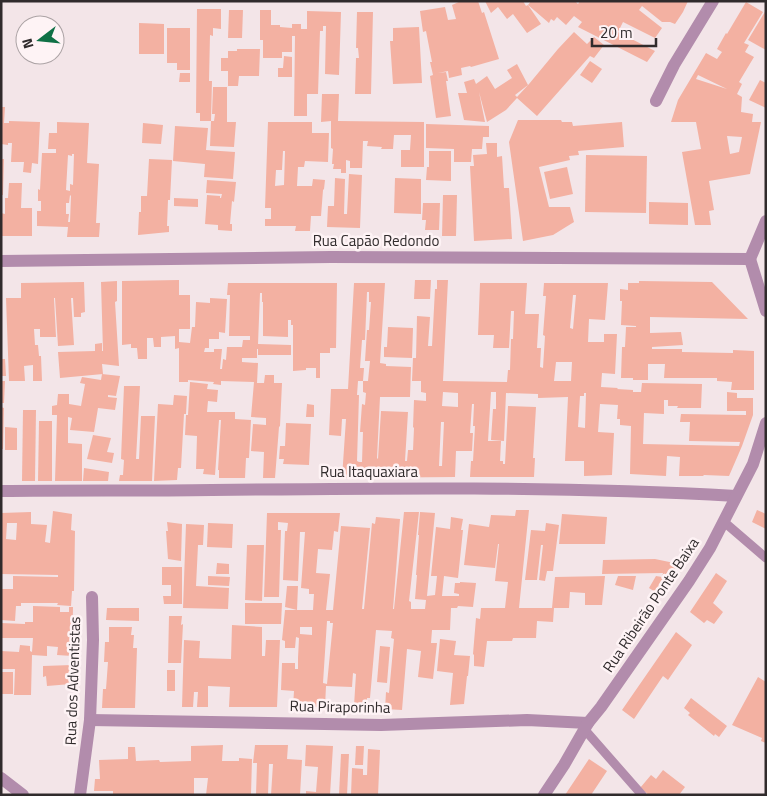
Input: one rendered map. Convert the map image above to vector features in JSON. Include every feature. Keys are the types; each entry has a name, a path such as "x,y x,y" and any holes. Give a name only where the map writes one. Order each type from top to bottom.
{"street":[{"path":"656,101 674,65 713,1"},
{"path":"766,221 750,259 766,311"},
{"name":"Rua Capão Redondo","path":"1,261 321,257 750,259"},
{"name":"Rua Ribeirão Ponte Baixa","path":"544,795 586,726 689,581 710,548 753,464 766,423"},
{"name":"Rua Itaquaxiara","path":"1,491 93,492 389,488 553,489 736,496"},
{"name":"Rua dos Adventistas","path":"80,795 90,720 93,640 92,597"},
{"name":"Rua Piraporinha","path":"90,720 381,725 527,720 586,726"},
{"path":"1,778 23,795"}],"lane":[{"path":"723,521 766,558"},
{"path":"586,726 642,795"}],"building":[{"path":"461,1 478,1 482,13 484,12 499,59 461,68 462,75 449,78 448,71 438,73 446,72 451,116 436,118 430,76 433,75 430,62 432,62 426,31 423,32 420,11 445,7 448,20 456,19 452,5"},
{"path":"485,1 523,1 541,24 527,33 513,14 507,19 498,7 491,13"},
{"path":"531,1 575,1 578,4 580,1 688,1 675,24 662,22 642,6 639,10 662,28 655,38 623,22 618,32 655,51 647,62 578,27 582,22 574,16 566,25 557,17 554,21 551,19 549,23 528,5"},
{"path":"746,2 763,12 744,43 749,45 745,52 754,57 739,82 742,84 737,94 742,97 741,112 753,114 752,122 761,122 750,174 709,181 714,210 709,211 711,225 695,225 682,152 701,149 696,122 671,122 678,100 706,53 717,59 722,52 717,49","holes":["698,75 727,89 696,79","727,136 742,137 739,152 730,154"]},
{"path":"197,9 221,9 221,29 213,28 213,36 210,35 209,81 212,81 211,121 200,121 200,113 196,113"},
{"path":"229,10 243,10 242,38 228,38"},
{"path":"260,10 271,10 271,25 292,28 292,24 301,24 301,29 307,29 307,11 341,12 339,75 325,74 326,26 323,26 323,31 320,31 318,94 307,94 307,116 294,116 295,36 292,36 292,52 282,52 282,58 263,58 263,40 260,40"},
{"path":"766,10 766,50 748,40"},
{"path":"357,12 373,12 371,94 355,94 356,58 359,58 358,48 356,48"},
{"path":"139,23 164,24 164,54 139,54"},
{"path":"419,27 422,83 393,84 390,41 393,41 393,28"},
{"path":"167,28 190,28 190,70 177,70 177,63 167,63"},
{"path":"574,32 587,44 594,37 604,45 594,58 590,56 537,116 517,98 506,110 487,122 479,92 485,122 464,120 458,93 467,93 464,82 474,79 476,84 487,76 495,89 512,78 507,70 517,64 528,85 515,95 517,97 529,84 558,49"},
{"path":"237,49 260,49 259,76 239,76 238,86 228,86 228,71 221,71 221,58 228,58 228,51 237,51"},
{"path":"284,56 292,57 292,77 278,77 278,68 283,68"},
{"path":"590,61 602,69 592,83 580,75"},
{"path":"180,73 190,73 190,82 179,82"},
{"path":"760,80 766,83 766,108 749,100"},
{"path":"213,87 227,87 227,122 236,122 234,147 210,146 211,121 214,121 215,114 212,114"},
{"path":"322,94 339,94 338,121 424,122 424,167 401,167 401,150 410,150 411,135 394,135 393,149 367,146 368,141 363,141 362,168 350,168 350,161 346,160 346,173 341,173 341,169 333,169 331,121 321,122"},
{"path":"1,107 5,107 4,123 9,123 9,121 40,122 38,164 32,163 31,173 23,172 24,162 11,162 12,143 8,143 8,145 1,144"},
{"path":"518,120 561,120 562,122 572,122 573,126 622,122 624,147 578,151 579,155 569,156 570,160 539,167 549,207 570,207 574,222 553,235 523,241 509,142"},
{"path":"57,122 89,123 87,163 99,164 96,223 100,223 99,237 67,237 68,227 37,226 37,211 41,211 41,201 38,201 38,189 40,190 42,153 56,153 56,149 48,149 49,133 57,133","holes":["74,154 73,185 70,184 70,191 66,190 68,155 72,156","70,195 70,222 68,222 69,214 66,214 66,203 69,203"]},
{"path":"268,122 312,122 312,133 329,133 328,162 305,161 304,167 298,167 297,186 312,186 313,179 325,180 321,216 311,216 310,231 295,231 296,226 265,226 265,219 271,219 271,208 265,208","holes":["283,151 285,151 284,185 275,186 276,170 282,170"]},
{"path":"143,123 163,125 161,144 142,143"},
{"path":"426,124 489,126 489,137 483,137 482,149 472,149 471,162 454,162 454,149 426,148"},
{"path":"175,126 208,128 206,150 235,152 233,179 204,177 205,164 173,161"},
{"path":"486,143 497,143 497,157 502,156 504,188 509,188 512,239 474,241 470,166 474,166 473,155 487,154"},
{"path":"429,151 451,151 451,181 426,180 427,167 429,167"},
{"path":"586,155 647,156 646,213 585,212"},
{"path":"1,159 4,159 3,195 1,195"},
{"path":"149,159 172,160 170,200 168,200 167,226 169,226 169,232 138,235 141,196 147,196"},
{"path":"567,167 573,194 550,199 544,172"},
{"path":"349,174 362,175 360,228 327,227 328,206 334,206 335,178 345,179 344,214 347,214"},
{"path":"395,178 421,179 421,214 394,213"},
{"path":"207,180 236,182 230,224 232,224 232,231 218,230 218,225 205,224 207,195 220,196 221,198 222,194 206,193"},
{"path":"9,183 22,183 21,208 32,208 32,236 1,236 1,213 5,214 5,198 8,198"},
{"path":"443,195 457,195 456,236 442,236"},
{"path":"174,198 198,199 198,207 174,206"},
{"path":"649,202 688,203 688,225 649,224"},
{"path":"423,203 440,203 439,230 425,230 426,220 422,220"},
{"path":"179,280 179,295 190,295 190,329 179,329 179,342 190,343 192,327 195,327 196,302 210,303 210,298 227,299 225,333 219,332 219,339 209,339 209,348 205,348 204,352 214,352 214,349 222,349 220,369 222,369 223,359 226,360 227,347 242,347 243,340 250,340 250,336 229,336 230,295 227,295 228,283 337,283 336,348 330,348 330,353 320,353 320,378 316,378 316,368 293,371 293,325 291,325 291,320 288,320 288,337 263,336 263,302 262,293 260,293 258,344 291,345 291,355 258,355 257,349 257,358 242,358 242,362 258,363 257,383 264,383 265,375 274,375 274,383 282,383 275,478 263,478 264,452 251,451 253,424 266,425 266,418 251,417 254,382 221,381 221,385 213,384 214,382 188,380 188,382 179,382 179,348 175,349 175,336 161,337 161,347 154,347 153,338 147,338 147,359 138,359 137,348 131,348 131,344 122,345 122,281"},
{"path":"415,280 431,280 430,299 414,299"},
{"path":"437,280 448,280 443,381 507,382 508,370 510,370 514,311 511,311 509,348 493,348 494,335 478,335 480,283 527,283 525,314 539,314 537,348 541,348 540,367 543,368 546,296 543,296 544,283 608,283 605,320 589,319 588,342 604,342 604,334 617,334 615,374 602,373 601,387 641,392 642,383 702,384 701,408 677,408 678,406 668,406 668,400 664,400 664,414 644,413 643,444 739,446 740,442 689,441 690,422 680,422 681,414 746,415 746,411 727,411 727,392 737,393 737,398 753,398 753,415 729,476 679,476 680,457 667,456 666,476 630,474 631,426 620,425 620,419 617,419 618,405 600,404 598,432 614,433 612,475 584,476 584,461 565,461 568,397 538,398 538,394 506,393 504,441 491,440 493,409 496,409 496,392 491,392 488,441 501,441 500,461 503,461 503,464 505,464 508,406 536,407 533,458 535,458 534,477 470,477 475,426 473,426 474,404 472,404 470,433 473,433 472,451 456,451 455,477 342,478 346,419 342,419 341,436 329,435 331,389 348,389 354,283 385,283 380,363 386,364 386,366 411,367 410,397 380,397 377,458 381,411 408,412 405,461 407,461 408,450 413,450 414,400 426,401 426,393 421,392 421,381 412,381 413,358 416,358 417,316 430,317 428,346 432,346 435,289 437,289","holes":["367,292 369,292 369,302 371,302 365,361 370,361 368,381 363,381 364,368 360,368 362,340 365,340","573,295 576,295 573,329 570,328","556,362 572,362 571,381 554,381","358,381 363,381 363,392 366,393 365,405 362,404 360,432 363,432 362,462 359,462 357,461","443,392 458,393 458,407 442,406","584,393 586,393 585,428 578,427 580,396 584,396","441,422 444,422 442,466 439,466"]},
{"path":"117,281 117,301 115,302 119,366 102,364 103,374 60,378 58,352 95,351 95,344 102,343 103,351 101,282"},
{"path":"639,281 712,282 748,319 650,317 650,333 681,332 683,345 652,347 652,349 682,349 682,352 733,353 733,350 754,351 754,390 731,390 732,382 717,381 717,378 664,378 665,364 648,364 648,380 621,378 622,347 625,347 626,327 636,326 621,325 622,301 620,301 620,289 628,290 628,283 639,283"},
{"path":"84,282 85,312 81,313 81,317 74,317 73,298 71,298 74,345 58,346 54,298 56,337 40,337 40,329 34,329 35,345 38,345 39,356 41,356 42,381 33,381 33,365 24,366 25,381 9,381 6,298 21,298 21,283"},
{"path":"388,327 413,328 412,358 384,357 384,347 387,347"},
{"path":"1,359 5,359 6,376 1,376"},
{"path":"102,374 120,376 116,396 108,395 108,397 117,398 115,410 98,408 94,432 70,430 72,418 68,417 68,443 82,444 82,481 55,481 57,415 52,415 52,406 57,405 58,394 69,394 69,404 81,406 85,384 80,383 82,377 101,380"},
{"path":"1,381 5,381 4,403 1,403"},
{"path":"190,382 208,384 207,389 218,390 217,402 208,401 207,412 235,412 235,419 251,420 249,458 246,458 245,478 219,478 221,420 219,420 215,475 203,474 204,469 196,469 197,436 185,435"},
{"path":"124,386 140,386 136,459 139,459 141,416 155,416 152,481 119,481 120,475 123,475 124,460 121,459"},
{"path":"174,395 187,396 181,468 178,468 177,480 154,481 158,404 173,405"},
{"path":"307,404 314,405 314,417 306,417"},
{"path":"1,407 4,408 3,449 1,449"},
{"path":"23,410 36,410 35,481 22,481"},
{"path":"39,421 52,421 52,481 38,481"},
{"path":"286,423 311,424 309,465 283,464 284,459 279,459 280,446 285,446"},
{"path":"5,427 17,428 17,450 5,450"},
{"path":"93,435 111,438 107,452 114,453 112,463 87,459"},
{"path":"84,468 109,472 108,481 83,481"},
{"path":"516,510 529,510 519,608 552,608 555,577 605,576 602,605 585,605 585,593 570,592 569,608 554,608 553,622 537,621 536,638 513,638 512,641 487,641 484,667 474,666 476,618 480,619 481,608 505,608 508,582 495,581 499,544 495,568 464,565 469,524 489,527 491,515 515,516"},
{"path":"757,510 766,514 766,529 752,522"},
{"path":"53,511 72,514 71,530 75,531 74,591 72,591 71,606 57,605 58,603 21,603 21,606 16,606 15,621 1,620 1,589 13,589 13,576 58,577 58,575 1,574 1,513 31,512 31,524 47,525 45,542 50,543","holes":["7,523 17,523 16,540 6,539"]},
{"path":"404,512 419,512 409,601 411,602 411,609 425,609 426,600 415,599 420,512 435,513 427,596 435,595 437,576 431,576 436,527 450,529 451,517 463,519 458,578 444,576 442,596 459,596 459,594 454,593 455,583 476,583 473,607 458,606 457,608 451,608 450,630 432,630 431,643 437,643 433,679 418,677 421,651 407,649 402,710 385,709 386,692 389,693 394,639 391,638 392,631 376,630 370,698 367,698 367,706 354,706 356,674 353,673 352,687 326,686 325,707 293,707 294,691 281,690 282,663 295,663 295,669 298,669 299,638 296,637 295,648 285,648 285,641 282,640 285,610 313,610 314,594 309,594 309,589 301,588 305,532 300,532 298,581 283,580 285,531 287,531 288,523 278,522 278,530 281,530 279,597 264,597 267,513 340,513 338,532 334,531 332,550 318,549 316,573 330,574 326,610 333,610 341,526 370,528 362,609 364,609 372,523 375,524 376,517 400,519 394,609","holes":["327,621 333,623 327,684 323,683","300,627 312,627 312,635 300,634"]},
{"path":"562,514 607,517 605,544 559,544"},
{"path":"167,522 182,524 181,561 168,559"},
{"path":"208,523 233,524 232,548 207,547"},
{"path":"546,523 559,525 553,571 547,571 545,581 539,580 543,545 541,545 537,580 525,580 531,530 545,531"},
{"path":"186,524 204,525 203,545 198,545 196,586 229,588 228,609 183,608"},
{"path":"247,545 264,545 262,601 245,600"},
{"path":"655,559 679,564 657,593 649,588 656,576 662,577 663,573 602,574 603,560"},
{"path":"217,563 229,564 229,574 216,574"},
{"path":"162,567 182,567 182,604 164,604 163,596 171,596 171,585 162,585"},
{"path":"716,573 727,581 713,603 723,612 714,624 707,620 704,623 690,612"},
{"path":"208,576 230,577 229,586 208,585"},
{"path":"618,576 636,576 633,590 615,585"},
{"path":"287,586 298,586 297,610 285,607"},
{"path":"245,603 282,603 281,624 245,624"},
{"path":"33,606 60,607 60,612 69,612 69,607 73,607 72,656 57,655 58,647 47,646 47,656 32,655 31,695 14,695 15,669 1,669 1,651 19,652 20,645 30,646 30,651 32,652 33,638 1,638 1,623 25,624 25,622 33,622"},
{"path":"107,608 139,608 139,621 106,620"},
{"path":"169,616 182,616 181,663 168,663"},
{"path":"232,625 262,627 262,656 265,656 266,640 280,640 277,707 229,707 230,687 208,686 208,707 197,707 198,692 194,692 193,707 182,707 184,640 200,641 199,658 231,659"},
{"path":"109,627 132,627 131,635 134,635 133,648 137,648 135,708 102,708 103,689 106,689 108,662 104,662 105,642 109,642"},
{"path":"676,632 692,645 668,680 663,676 634,719 622,710"},
{"path":"440,639 456,641 454,655 470,656 464,704 450,705 453,673 437,671"},
{"path":"380,646 390,647 387,683 377,682"},
{"path":"72,665 71,684 47,686 46,676 43,677 43,666"},
{"path":"167,670 175,670 175,691 167,691"},
{"path":"1,672 13,672 13,694 1,694"},
{"path":"758,677 766,682 766,743 761,741 762,738 732,725"},
{"path":"691,698 727,726 719,737 715,734 714,736 688,715 690,713 684,708"},
{"path":"223,745 222,761 239,761 239,758 252,759 251,795 206,795 208,778 194,778 194,795 113,795 113,791 94,791 95,779 100,779 99,760 128,759 128,747 135,747 136,761 159,760 160,762 191,761 191,746"},
{"path":"255,745 288,745 287,759 302,760 300,795 271,795 273,764 269,764 268,795 256,795 257,763 253,763"},
{"path":"306,745 333,746 330,795 306,795 306,791 316,792 318,767 305,766"},
{"path":"356,746 364,746 363,765 355,765"},
{"path":"368,749 380,750 378,795 351,795 352,768 363,769 363,775 367,775"},
{"path":"341,754 349,754 347,795 339,795"},
{"path":"589,759 607,771 591,795 565,795"},
{"path":"663,770 685,787 679,795 649,795 640,788 651,775 656,779"}]}
